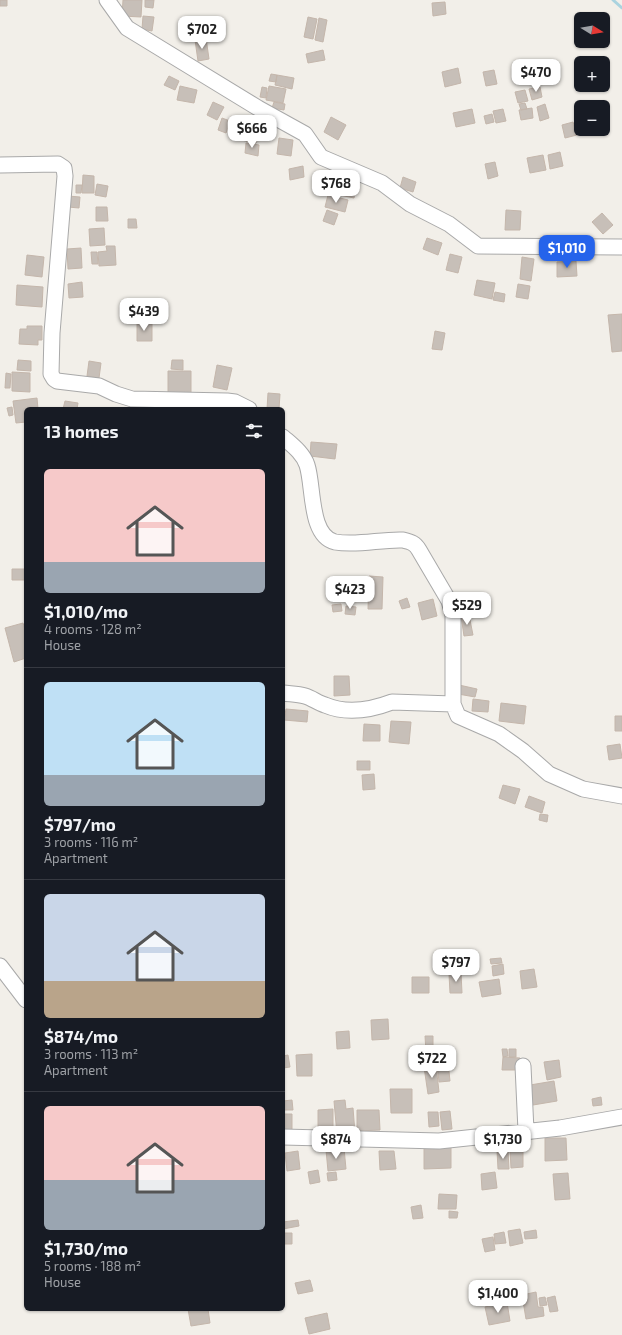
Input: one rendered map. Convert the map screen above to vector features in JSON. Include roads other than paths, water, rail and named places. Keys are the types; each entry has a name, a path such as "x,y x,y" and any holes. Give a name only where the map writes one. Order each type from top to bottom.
{"street":[{"path":"106,0 127,28 258,108 305,134 321,157 382,183 410,204 449,224 478,246 622,247"},
{"path":"0,165 58,164 62,165 64,168 65,176 52,333 51,374 54,379 57,381 99,386 116,394 132,399 227,401 235,402 245,407"},
{"path":"285,439 302,456 307,465 317,525 324,536 335,542 347,543 403,540 410,542 419,550 449,601 453,614 453,704 458,716 499,734 524,751 549,774 583,789 622,796"},
{"path":"285,693 303,695 325,706 350,710 360,710 392,702 453,704"},
{"path":"0,966 24,997"},
{"path":"523,1066 526,1132"},
{"path":"285,1137 439,1141 560,1128 622,1117"}],"waterway":[{"path":"613,0 622,8"}]}
